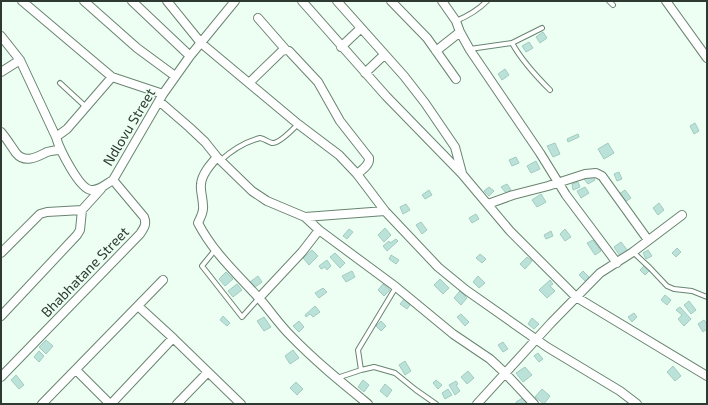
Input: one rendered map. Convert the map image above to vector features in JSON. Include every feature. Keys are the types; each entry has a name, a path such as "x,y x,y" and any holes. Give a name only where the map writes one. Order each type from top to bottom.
{"street":[{"path":"84,1 137,48 176,76"},
{"path":"132,1 190,56"},
{"path":"167,1 201,43 298,124 339,155 357,174 385,211 438,267 466,290 557,354 620,390 637,404"},
{"name":"Ndlovu Street","path":"82,210 101,188 112,180 151,113 176,76 190,56 235,1"},
{"path":"302,1 365,73 430,143 462,174 510,230 576,297 707,376"},
{"path":"337,1 408,82 455,147 462,174"},
{"path":"391,1 427,38 456,78"},
{"path":"442,1 456,20 460,32 470,50 540,153 566,195 617,263"},
{"path":"666,1 707,58"},
{"path":"26,2 112,77 161,98 205,142 218,159 252,191 267,201 305,217 319,230 396,287 453,334 490,359 534,404"},
{"path":"258,18 286,50 318,82 340,120 369,158 368,164 357,174"},
{"path":"341,47 360,29"},
{"path":"436,51 460,32"},
{"path":"1,36 20,60 56,137 60,150 72,170 86,189 92,191 101,188"},
{"path":"249,83 282,51 286,50"},
{"path":"365,73 384,55"},
{"path":"1,72 20,60"},
{"path":"56,137 67,129 112,77"},
{"path":"1,132 17,154 21,157 35,158 49,152 60,150"},
{"path":"218,159 208,167 203,177 201,184 204,204 198,224 215,250 259,298 289,334 368,404"},
{"path":"488,204 513,195 585,174 599,173 648,240"},
{"name":"Bhabhatane Street","path":"1,377 140,234 145,226 146,222 144,217 112,180"},
{"path":"1,253 40,214 47,212 82,210 80,230 77,235 1,316"},
{"path":"305,217 385,211"},
{"path":"477,404 551,323 600,273 633,252 682,214"},
{"path":"259,298 302,252 319,230"},
{"path":"42,404 163,280"},
{"path":"138,306 241,404"},
{"path":"76,370 110,404 173,338"},
{"path":"177,404 208,372"}],"lane":[{"path":"456,20 466,17 479,9 487,1"},
{"path":"609,1 613,5"},
{"path":"470,50 512,43 542,28"},
{"path":"512,43 530,70 550,90"},
{"path":"60,83 86,107"},
{"path":"218,159 255,139 260,138 276,143 298,124"},
{"path":"215,250 202,266 242,317 259,298"},
{"path":"633,252 667,286 674,289 692,291 707,297"},
{"path":"361,370 358,350 396,287"},
{"path":"337,378 361,370 374,368 395,373 436,404"}],"building":[{"path":"543,32 547,38 540,43 536,37"},
{"path":"529,42 533,48 526,52 522,46"},
{"path":"505,69 509,75 502,80 498,74"},
{"path":"695,123 699,131 694,134 690,126"},
{"path":"578,134 579,137 568,142 567,139"},
{"path":"555,143 560,154 553,157 547,146"},
{"path":"608,143 614,153 604,159 598,149"},
{"path":"516,157 519,163 512,166 509,160"},
{"path":"536,161 540,169 531,173 527,166"},
{"path":"619,172 622,179 617,181 614,174"},
{"path":"592,174 595,180 588,184 584,179"},
{"path":"578,182 580,187 573,190 572,184"},
{"path":"507,184 511,190 506,193 501,187"},
{"path":"489,187 494,191 489,196 484,191"},
{"path":"585,187 589,193 581,198 577,191"},
{"path":"429,190 432,195 425,199 422,195"},
{"path":"625,190 631,198 625,202 619,194"},
{"path":"541,194 546,202 537,207 532,200"},
{"path":"659,203 664,210 658,215 653,208"},
{"path":"406,204 410,210 403,214 400,207"},
{"path":"476,214 479,219 472,223 469,218"},
{"path":"421,222 427,230 422,234 416,225"},
{"path":"385,228 391,235 384,242 378,235"},
{"path":"349,229 353,232 347,239 343,236"},
{"path":"565,229 571,237 565,241 560,234"},
{"path":"551,231 553,236 546,239 544,235"},
{"path":"396,239 398,241 387,251 383,246 389,241 390,243"},
{"path":"593,240 601,251 595,255 587,243"},
{"path":"621,242 628,251 620,256 614,247"},
{"path":"677,248 681,252 676,257 672,253"},
{"path":"312,250 318,256 309,265 303,258"},
{"path":"648,250 652,256 646,259 643,253"},
{"path":"335,253 345,263 340,268 330,257"},
{"path":"480,254 486,259 482,263 476,258"},
{"path":"391,255 399,260 396,264 389,259"},
{"path":"527,257 532,261 525,269 520,264"},
{"path":"327,260 331,266 327,270 325,267 321,269 319,266"},
{"path":"645,265 650,270 645,275 640,270"},
{"path":"352,271 355,277 346,282 342,276"},
{"path":"583,271 591,279 587,283 579,275"},
{"path":"226,272 233,279 225,286 219,279"},
{"path":"258,276 262,282 254,288 250,282"},
{"path":"478,276 485,283 479,288 473,282"},
{"path":"440,279 449,288 443,294 434,285"},
{"path":"550,280 553,284 550,286 555,291 547,298 539,290"},
{"path":"237,284 242,290 233,297 228,291"},
{"path":"383,284 390,290 384,296 378,290"},
{"path":"323,288 327,292 319,298 315,293"},
{"path":"460,291 467,298 461,305 454,298"},
{"path":"665,295 671,300 667,305 661,300"},
{"path":"404,299 410,305 407,309 400,304"},
{"path":"689,301 696,310 691,314 684,305"},
{"path":"315,306 320,312 313,317 310,314 306,317 305,315"},
{"path":"680,307 691,319 684,326 678,319 682,315 676,310"},
{"path":"634,313 637,317 632,322 628,317"},
{"path":"461,314 469,322 465,326 457,317"},
{"path":"223,316 230,323 227,326 220,320"},
{"path":"264,317 271,327 264,331 257,321"},
{"path":"532,318 539,324 534,329 528,324"},
{"path":"704,320 707,324 707,329 703,332 698,324"},
{"path":"299,321 304,327 299,332 293,326"},
{"path":"381,321 386,326 381,331 376,326"},
{"path":"46,340 53,346 46,354 39,347"},
{"path":"503,342 508,349 503,352 498,345"},
{"path":"293,350 299,358 290,364 285,356"},
{"path":"39,351 44,356 39,362 34,357"},
{"path":"538,353 543,359 539,362 534,356"},
{"path":"405,361 411,371 405,375 399,365"},
{"path":"673,366 681,376 675,381 667,372"},
{"path":"525,367 532,375 523,382 516,373"},
{"path":"468,371 474,378 467,384 461,377"},
{"path":"16,375 24,385 19,389 11,380"},
{"path":"363,380 369,385 364,392 358,387"},
{"path":"436,380 442,385 438,389 433,383"},
{"path":"456,381 458,384 456,385 460,391 455,395 449,385"},
{"path":"296,382 303,389 297,395 290,388"},
{"path":"385,384 392,390 387,397 380,391"},
{"path":"448,389 452,395 445,399 442,393"},
{"path":"542,389 550,396 544,404 535,397"},
{"path":"524,397 528,404 517,404 516,402"}]}
